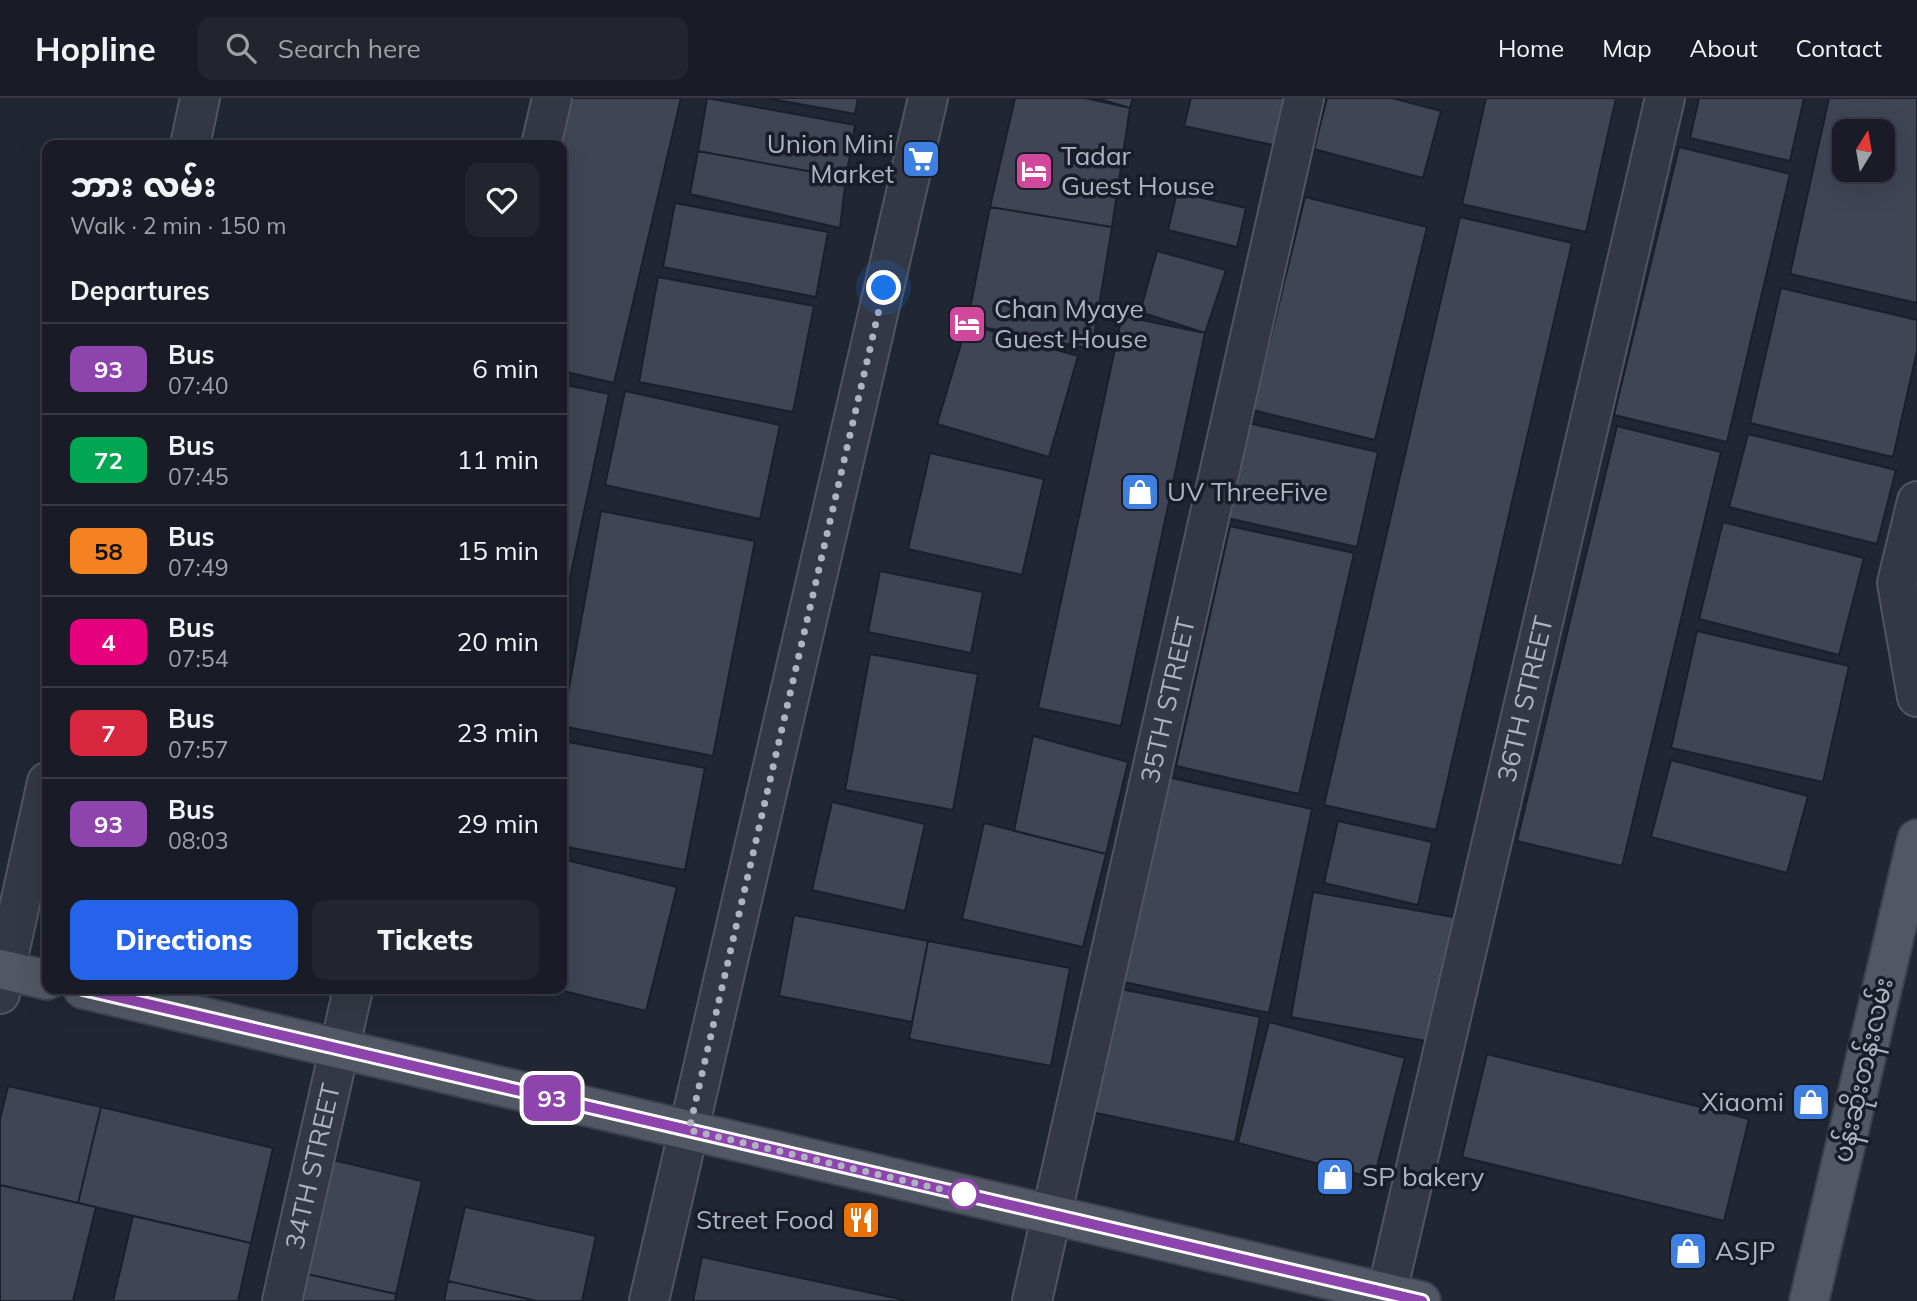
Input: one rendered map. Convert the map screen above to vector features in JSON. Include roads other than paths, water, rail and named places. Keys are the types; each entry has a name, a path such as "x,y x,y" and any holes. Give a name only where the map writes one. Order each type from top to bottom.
{"main road":[{"name":"ပန်းဆိုးတန်းလမ်း","path":"1809,1301 1917,839"},
{"path":"2,978 42,980"},
{"path":"104,994 1398,1298"}],"street":[{"path":"191,140 200,98"},
{"path":"542,140 552,98"},
{"path":"649,1301 929,98"},
{"name":"35TH STREET","path":"1032,1301 1304,98"},
{"name":"36TH STREET","path":"1398,1298 1665,98"},
{"path":"1917,501 1897,583 1917,697"},
{"path":"2,978 42,804"},
{"name":"34TH STREET","path":"282,1301 352,994"}],"place":[{"name":"Union Mini Market","path":"921,159"},
{"name":"Tadar Guest House","path":"1034,171"},
{"name":"Chan Myaye Guest House","path":"967,324"},
{"name":"UV ThreeFive","path":"1140,492"},
{"name":"Xiaomi","path":"1811,1102"},
{"name":"SP bakery","path":"1335,1177"},
{"name":"Street Food","path":"861,1220"},
{"name":"ASJP","path":"1688,1251"}]}
